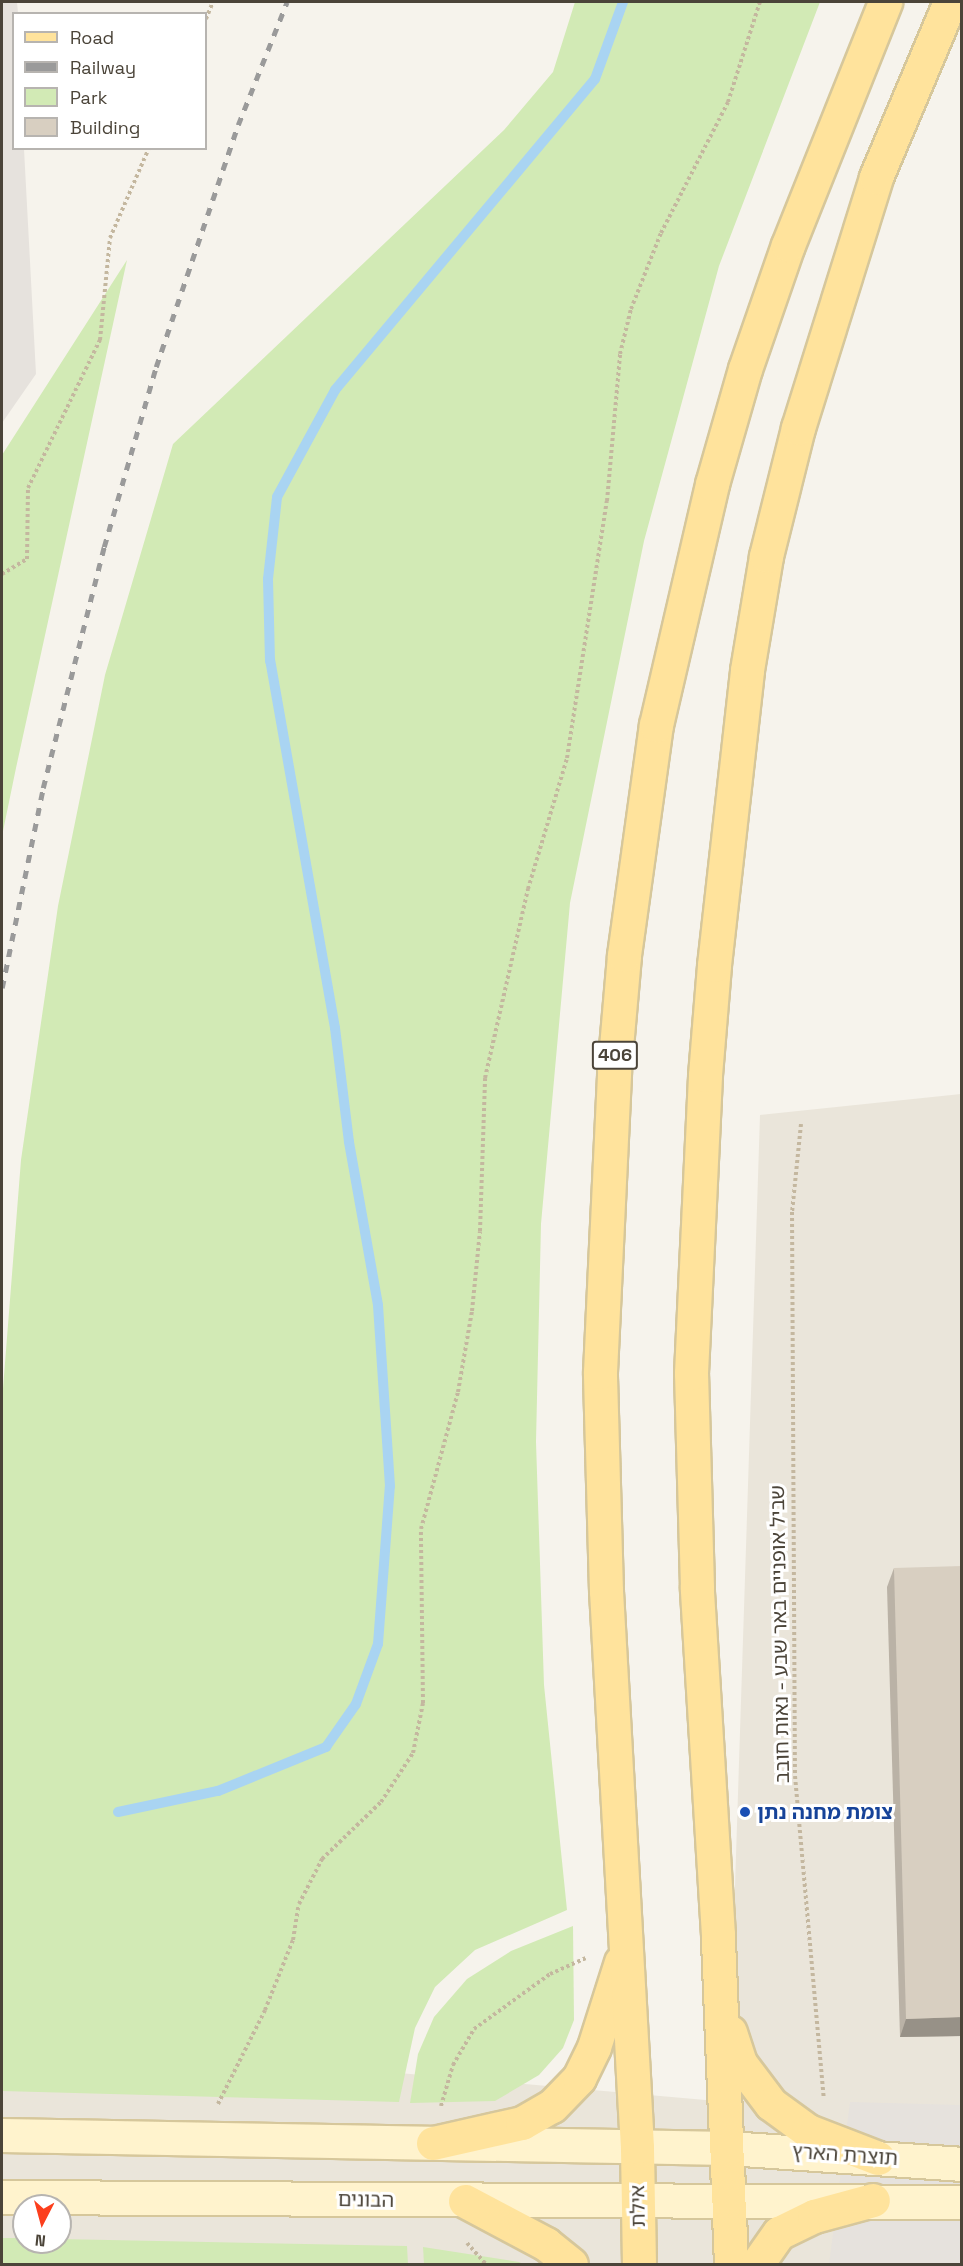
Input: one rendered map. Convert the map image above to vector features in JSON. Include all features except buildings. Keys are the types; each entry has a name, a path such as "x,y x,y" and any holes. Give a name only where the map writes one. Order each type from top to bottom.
{"main road":[{"name":"406","path":"637,2147 628,1940 606,1591 600,1372 614,1070 638,846 656,725 682,601 745,369 828,140 885,2"},
{"path":"731,2265 721,2001 697,1587 691,1373 705,1075 729,807 766,556 798,428 876,177 950,2"},
{"path":"433,2143 522,2123 552,2106 579,2078 594,2047 628,1940"},
{"path":"721,2001 740,2062 771,2104 808,2131 878,2158"},
{"name":"אילת","path":"637,2147 639,2265"},
{"path":"757,2265 779,2233 814,2216 873,2200"},
{"path":"465,2201 546,2244 571,2265"}],"street":[{"path":"2,2135 728,2148"},
{"name":"תוצרת הארץ","path":"728,2148 962,2164"},
{"name":"הבונים","path":"2,2197 465,2201 730,2199"},
{"path":"730,2199 962,2202"}],"path":[{"path":"207,17 213,2"},
{"path":"210,2139 213,2116 265,2010 293,1940 299,1904 322,1859 381,1802 413,1753 423,1703 420,1529 458,1392 472,1311 480,1231 485,1078 528,889 567,758 607,501 620,354 631,309 661,232 728,102 760,2"},
{"path":"2,574 27,559 28,488 100,340 110,238 148,150"},
{"name":"שביל אופניים באר שבע - נאות חובב","path":"801,1124 792,1212 795,1776 822,2098 830,2106"},
{"path":"433,2143 453,2065 474,2029 550,1974 628,1940"}],"shaded area":[{"path":"2,2 17,2 18,12 12,12 12,150 24,150 36,374 2,423"},
{"path":"961,1094 961,2264 2,2264 2,2038 728,2102 760,1115"},
{"path":"850,2102 961,2105 961,2264 829,2264"}],"green space":[{"path":"575,2 820,2 719,266 644,541 570,903 541,1224 536,1442 544,1685 567,1910 475,1950 435,1987 415,2028 399,2102 2,2091 2,1401 21,1160 58,906 105,675 173,444 504,130 553,72"},
{"path":"127,260 16,768 2,836 2,455"},
{"path":"573,1926 574,2020 563,2048 539,2075 495,2101 410,2103 418,2054 434,2017 467,1979 511,1951"},
{"path":"2,2238 12,2238 12,2254 72,2254 72,2239 407,2246 408,2264 2,2264"},
{"path":"423,2247 519,2262 523,2264 424,2264"}],"waterway":[{"path":"118,1812 218,1791 326,1747 356,1704 378,1644 390,1486 378,1305 349,1142 335,1028 270,661 268,579 277,497 335,390 595,79 623,2"}],"railway":[{"path":"2,988 43,788 104,547 156,367 238,125 287,2"}],"place":[{"name":"צומת מחנה נתן","path":"745,1812"}]}
